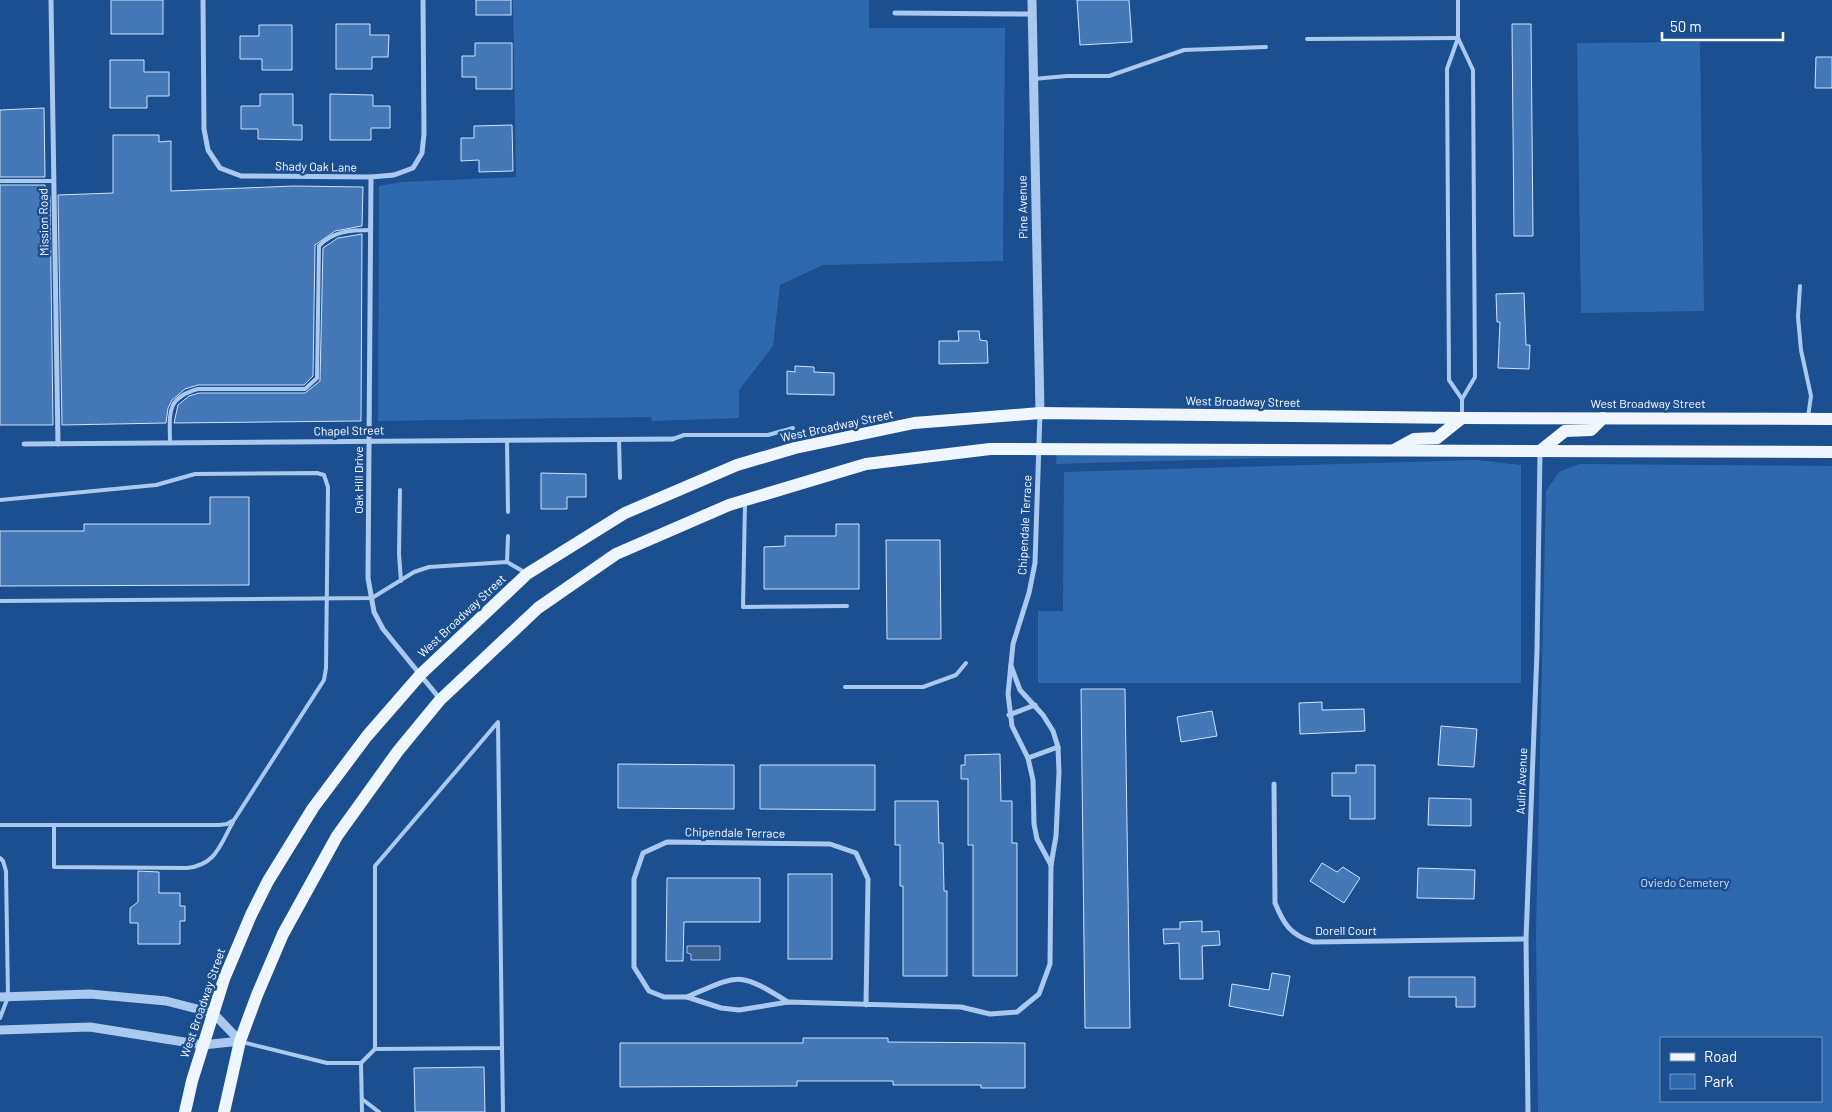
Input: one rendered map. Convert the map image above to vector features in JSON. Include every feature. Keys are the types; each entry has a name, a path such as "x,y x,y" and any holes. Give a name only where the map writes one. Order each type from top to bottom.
{"main road":[{"name":"West Broadway Street","path":"185,1112 192,1081 224,979 251,915 290,844 338,772 421,674 527,574 625,512 737,465 795,448 914,423 1040,413 1462,418 1832,419"},
{"path":"1392,451 1414,439 1437,438 1462,418"},
{"path":"1540,451 1565,431 1591,430 1604,418"},
{"path":"224,1112 240,1041 283,934 337,836 398,750 440,700 538,608 616,554 728,505 866,464 990,449 1832,452"}],"street":[{"name":"Mission Road","path":"51,0 58,444"},
{"name":"Shady Oak Lane","path":"203,0 204,129 208,150 220,168 241,176 371,177 394,175 413,168 422,153 424,134 423,0"},
{"name":"Pine Avenue","path":"1032,0 1040,413"},
{"path":"895,13 1032,14"},
{"name":"Oak Hill Drive","path":"371,177 368,578 374,612 383,629 440,700"},
{"name":"Chipendale Terrace","path":"1040,413 1035,562 1029,594 1012,644 1008,694 1009,715 1028,758 1033,780 1034,824 1037,838 1051,865"},
{"name":"Chapel Street","path":"24,444 673,439"},
{"name":"Aulin Avenue","path":"1528,1112 1526,939 1536,660 1540,451"},
{"name":"Chipendale Terrace","path":"866,1005 868,879 856,853 830,844 667,842 643,853 634,879 634,967 649,991 664,997 687,997 721,1008 739,1010 788,1002 866,1005 961,1007 990,1014 1017,1012 1039,994 1050,964 1051,865 1056,836 1058,747 1053,731 1035,705 1020,690 1011,666"},
{"path":"1009,715 1035,705"},
{"path":"1028,758 1058,747"},
{"name":"Dorell Court","path":"1274,784 1275,903 1282,920 1298,937 1313,942 1526,939"},
{"name":"Chipendale Terrace","path":"687,997 728,980 742,978 758,984 788,1002"},
{"path":"4,997 90,994 166,1001 213,1012 240,1041"},
{"path":"0,1030 90,1027 203,1045 240,1041"}],"lane":[{"path":"1458,0 1458,38 1447,69 1448,380 1462,399"},
{"path":"1307,39 1458,38"},
{"path":"1458,38 1473,70 1475,377 1462,399 1462,418"},
{"path":"1033,80 1067,76 1109,76 1184,50 1266,47"},
{"path":"0,181 54,181"},
{"path":"170,443 170,410 176,399 187,392 198,388 305,388 317,378 319,246 326,239 346,230 371,230"},
{"path":"1800,286 1801,350 1812,396 1808,420"},
{"path":"673,439 684,434 768,435 793,428"},
{"path":"619,439 620,478"},
{"path":"507,440 508,512"},
{"path":"0,500 156,485 195,474 316,473 324,475 328,487 326,668 324,680 234,820 212,859 200,867 187,868 54,867 54,825"},
{"path":"400,490 399,554 401,580"},
{"path":"745,500 742,607 847,606"},
{"path":"508,536 508,562"},
{"path":"0,601 372,598 401,580 429,567 508,562 527,574"},
{"path":"845,687 923,686 956,675 966,663"},
{"path":"375,1049 375,866 498,722 503,1112"},
{"path":"0,825 219,825 227,824 234,820"},
{"path":"0,858 6,871 4,997 0,1018"},
{"path":"240,1041 327,1063 361,1063 375,1049 502,1048"},
{"path":"361,1063 362,1112"},
{"path":"362,1099 379,1112"}],"green space":[{"path":"513,0 869,0 869,28 1005,28 1003,261 823,265 780,285 773,346 739,390 739,418 652,421 651,417 378,421 379,186 402,182 516,177"},
{"path":"1700,42 1704,311 1581,313 1577,43"},
{"path":"1520,446 1520,457 1477,452 1056,464 1057,447"},
{"path":"1477,460 1521,465 1521,683 1038,683 1038,611 1063,611 1064,472"},
{"name":"Oviedo Cemetery","path":"1579,464 1832,466 1832,1112 1538,1112 1536,930 1546,491 1559,472"}],"shaded area":[{"path":"687,946 720,946 720,960 691,960 691,954 687,953"}],"building":[{"path":"111,0 163,0 163,34 111,34"},
{"path":"476,0 511,0 511,15 476,15"},
{"path":"1077,0 1129,0 1132,42 1080,45"},
{"path":"336,24 370,24 370,35 389,35 388,57 372,57 372,69 336,69"},
{"path":"1512,24 1531,24 1533,236 1514,236"},
{"path":"259,25 292,25 292,70 262,70 262,59 240,59 240,36 259,36"},
{"path":"475,43 512,43 512,89 476,89 476,77 462,77 462,56 475,56"},
{"path":"1816,57 1832,57 1832,88 1815,88"},
{"path":"110,60 144,60 144,72 169,72 169,96 147,96 147,108 110,108"},
{"path":"260,94 293,94 293,125 302,125 302,140 258,139 258,129 241,129 241,106 260,106"},
{"path":"330,94 373,95 373,106 390,106 390,128 371,128 371,140 330,140"},
{"path":"44,108 45,177 0,177 0,110"},
{"path":"512,125 513,171 479,172 479,160 461,161 461,138 474,138 474,126"},
{"path":"113,135 159,135 159,142 171,141 171,191 294,186 363,187 362,226 335,231 315,245 313,376 304,385 198,385 185,389 172,400 168,408 166,423 62,425 58,195 113,193"},
{"path":"0,185 45,185 46,196 50,196 53,425 0,425"},
{"path":"362,234 361,421 174,423 178,405 189,396 199,393 305,393 320,381 323,248 338,238"},
{"path":"1524,293 1526,345 1530,345 1529,369 1498,368 1500,322 1497,322 1496,294"},
{"path":"958,331 979,331 980,340 987,341 988,363 939,364 939,341 959,341"},
{"path":"795,366 814,367 814,372 834,373 834,395 787,394 787,371 795,372"},
{"path":"541,473 586,474 586,497 567,497 567,509 541,509"},
{"path":"210,497 249,497 249,585 0,586 0,531 84,531 84,524 210,524"},
{"path":"836,524 859,524 859,589 764,589 764,547 785,546 785,536 836,536"},
{"path":"886,540 940,540 941,639 887,639"},
{"path":"1081,689 1125,689 1130,1028 1085,1028"},
{"path":"1322,702 1322,710 1364,709 1365,731 1300,734 1299,703"},
{"path":"1212,711 1217,736 1181,742 1177,717"},
{"path":"1441,726 1477,729 1474,767 1438,765"},
{"path":"1000,754 1001,801 1012,801 1012,843 1017,843 1017,976 973,976 973,845 968,845 968,779 961,779 961,765 965,765 965,755"},
{"path":"618,764 734,765 734,809 618,808"},
{"path":"760,765 875,765 875,810 760,809"},
{"path":"1356,765 1375,765 1375,819 1350,819 1350,796 1332,796 1332,773 1356,773"},
{"path":"1429,798 1471,799 1471,826 1428,825"},
{"path":"895,801 938,801 939,843 943,843 944,891 947,891 947,976 903,976 903,886 900,886 900,845 895,845"},
{"path":"1322,863 1337,872 1343,867 1360,878 1344,903 1310,881"},
{"path":"1418,868 1475,870 1474,899 1417,898"},
{"path":"138,871 159,872 159,893 180,893 180,906 185,906 185,921 180,921 180,944 138,944 138,923 130,923 130,908 138,902"},
{"path":"788,874 832,874 832,959 788,959"},
{"path":"667,878 760,878 760,922 684,922 683,961 666,961"},
{"path":"1202,921 1202,932 1219,931 1220,945 1202,946 1203,979 1180,979 1179,943 1164,944 1163,929 1180,929 1180,922"},
{"path":"1272,973 1290,976 1283,1016 1229,1006 1232,984 1269,990"},
{"path":"1409,977 1475,977 1475,1007 1456,1007 1456,997 1409,997"},
{"path":"803,1038 888,1038 888,1042 1025,1043 1025,1088 981,1088 981,1085 893,1085 893,1081 797,1081 797,1086 620,1087 620,1043 803,1043"},
{"path":"484,1067 485,1112 415,1112 414,1068"}]}
